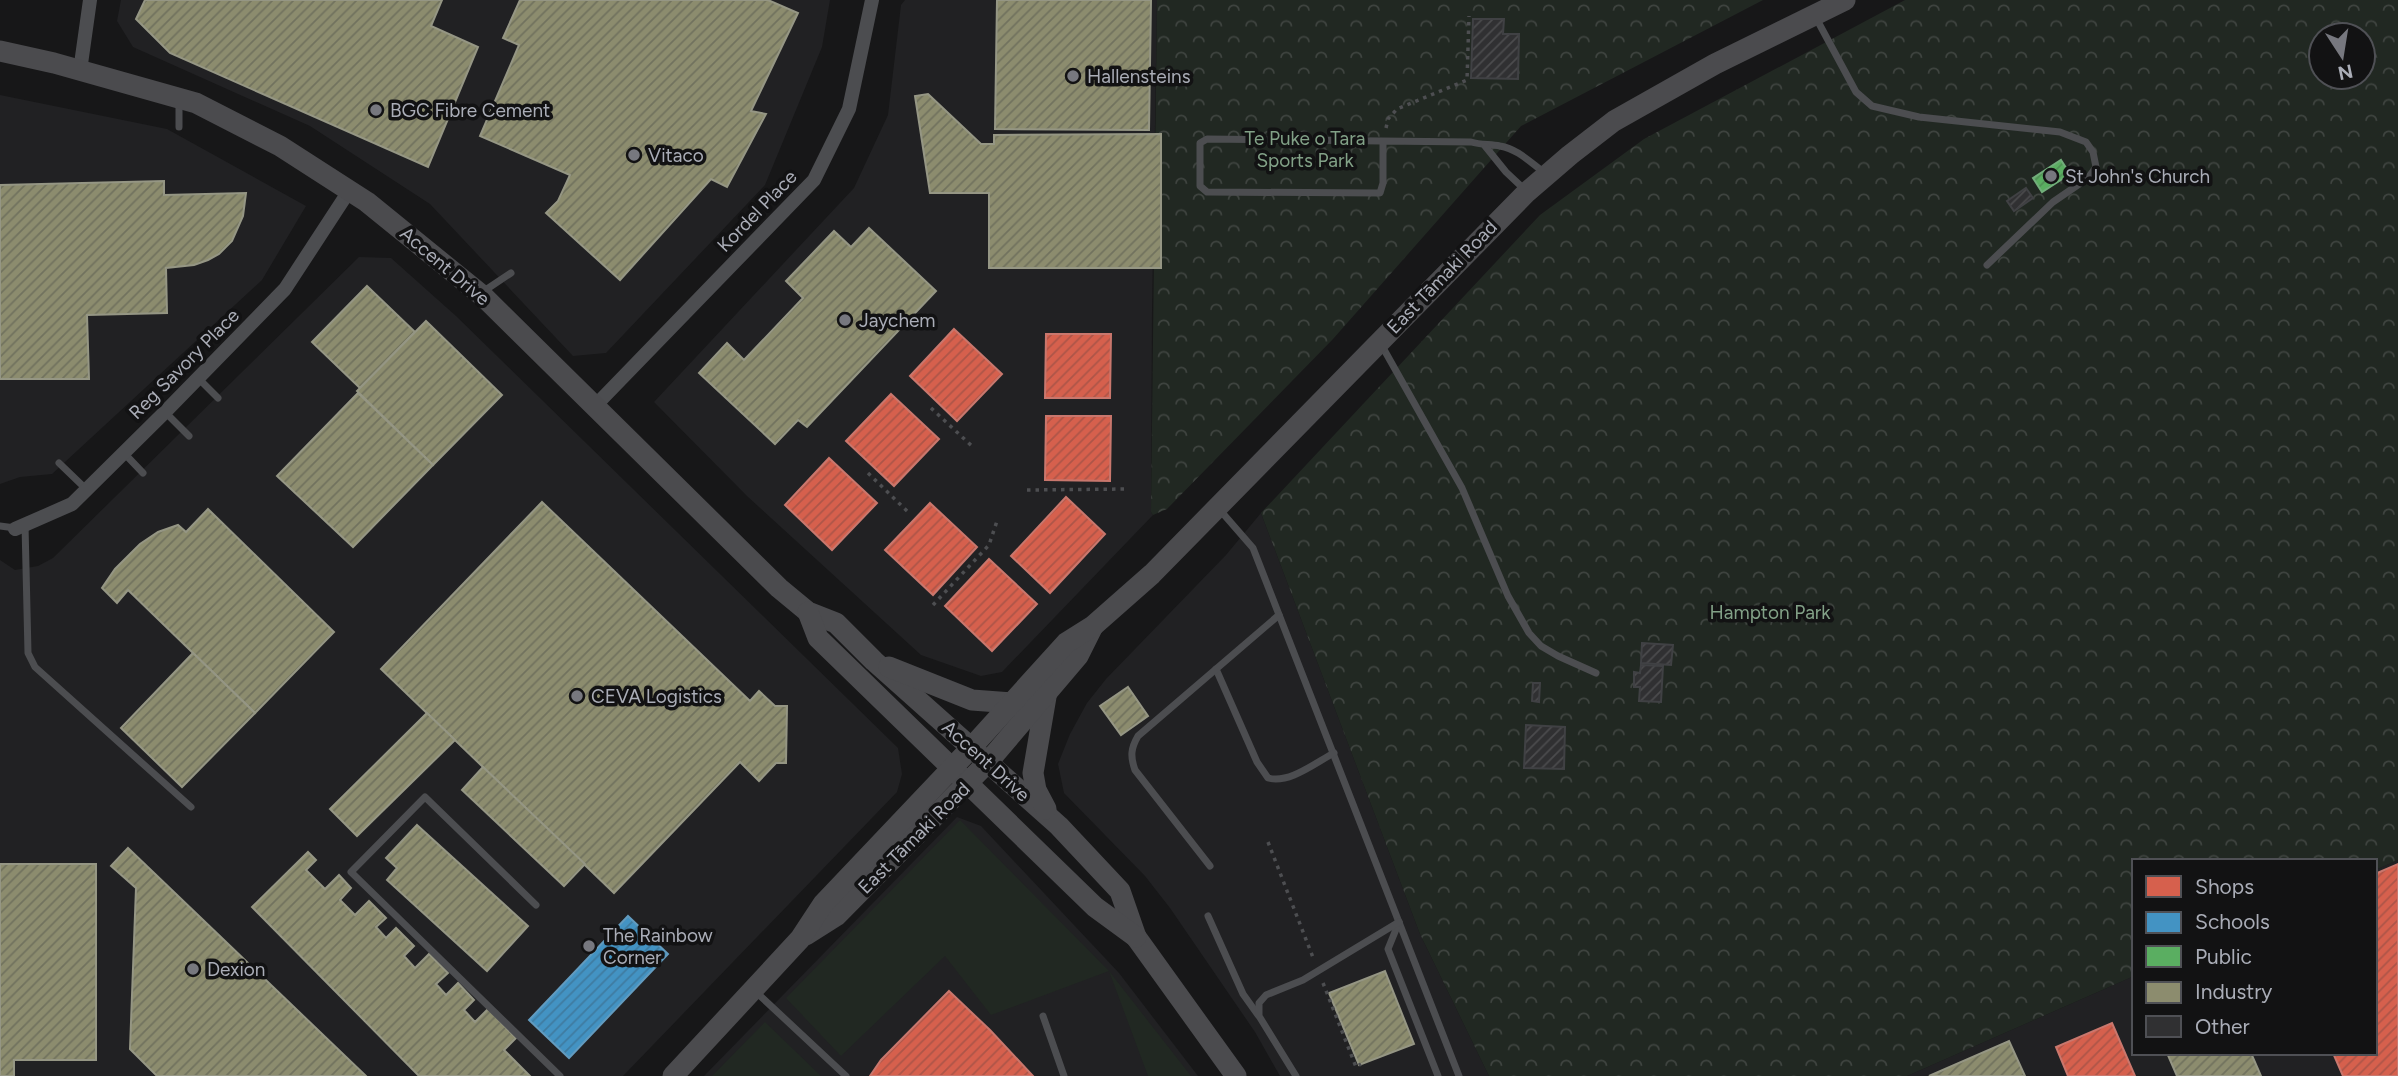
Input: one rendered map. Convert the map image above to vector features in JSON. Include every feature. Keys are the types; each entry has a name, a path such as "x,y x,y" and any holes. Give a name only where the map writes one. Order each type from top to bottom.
{"main road":[{"name":"East Tāmaki Road","path":"673,1076 800,939 823,904 1066,643 1093,626 1152,574 1527,191 1614,121 1715,64 1844,0"},
{"name":"Accent Drive","path":"0,51 196,103 280,146 349,191 448,266 480,293 779,589 807,612 836,623 874,661 1059,826 1120,891 1136,937 1236,1076"},
{"name":"Accent Drive","path":"807,612 818,638 1095,907 1136,937"},
{"name":"East Tāmaki Road","path":"800,939 836,916 988,762 1078,656 1093,626"},
{"path":"874,661 972,700 1012,703"},
{"path":"1048,689 1033,773 1036,790 1059,826"}],"street":[{"path":"80,71 90,0"},
{"name":"Kordel Place","path":"595,406 814,180 849,110 872,0"},
{"name":"Reg Savory Place","path":"14,527 72,504 165,412 285,289 349,191"}],"lane":[{"path":"1814,16 1856,92 1872,106 1919,117 2060,132 2086,142 2093,152 2096,167 2088,178 2053,202 1987,265"},
{"path":"178,98 179,127"},
{"path":"1383,142 1383,183 1380,193 1207,192 1200,186 1199,147 1203,140 1471,142 1485,146 1499,145 1518,152 1547,175"},
{"path":"1485,146 1506,172 1527,191"},
{"path":"480,293 511,273"},
{"path":"1380,342 1462,488 1508,596 1524,624 1541,646 1596,673"},
{"path":"198,377 218,398"},
{"path":"165,412 190,436"},
{"path":"123,452 143,473"},
{"path":"59,463 86,489"},
{"path":"1218,507 1253,548 1459,1076"},
{"path":"14,527 28,653 34,667 191,807"},
{"path":"1210,866 1135,770 1131,753 1133,745 1138,736 1279,615"},
{"path":"1216,669 1257,762 1268,778 1285,779 1334,753"},
{"path":"536,905 425,797 351,872 560,1076"},
{"path":"1208,916 1244,994 1296,1076"},
{"path":"1259,1016 1259,1003 1266,995 1303,980 1399,922"},
{"path":"1399,922 1388,949 1438,1076"},
{"path":"753,989 846,1076"},
{"path":"1043,1016 1064,1076"}],"path":[{"path":"1383,142 1388,119 1397,109 1467,80 1469,16"},
{"path":"931,408 974,448"},
{"path":"868,473 908,512"},
{"path":"1027,490 1126,489"},
{"path":"933,605 989,545 998,518"},
{"path":"1268,842 1273,858"}],"shaded area":[{"path":"121,0 830,0 822,47 765,185 606,353 573,356 430,204 310,126 133,47 117,21"},
{"path":"905,0 1157,0 1152,311 1153,515 1002,672 981,676 921,655 747,496 654,402 854,188 888,115 901,5"},
{"path":"0,95 167,129 306,206 262,280 52,474 20,477 0,484"},
{"path":"359,257 391,258 456,316 898,748 902,774 897,792 623,1076 0,1076 0,560 15,570 38,566 53,558"},
{"path":"1261,513 1420,934 1489,1076 1280,1076 1255,1032 1170,908 1145,876 1064,793 1058,764 1087,703 1106,679 1226,555"},
{"path":"957,817 981,826 1119,973 1198,1076 704,1076"},
{"path":"2398,860 2398,1076 1907,1076 2132,977 2132,1055 2377,1055 2377,869"}],"green space":[{"name":"Te Puke o Tara Sports Park","path":"1157,0 1763,0 1521,126 1333,339 1167,509 1153,515"},
{"name":"Hampton Park","path":"1905,0 2398,0 2398,860 2377,869 2377,859 2132,859 2132,977 1907,1076 1489,1076 1420,934 1261,513 1540,215 1644,139"},
{"path":"960,820 1109,971 991,1015 945,956 841,1056 786,998"},
{"path":"1109,971 1191,1076 1148,1076"},
{"path":"765,1022 821,1076 712,1076"}],"building: Shops":[{"path":"954,329 1002,374 957,421 910,376"},
{"path":"1046,334 1111,334 1110,398 1045,398"},
{"path":"891,394 939,439 894,486 846,441"},
{"path":"1046,416 1111,416 1110,481 1045,480"},
{"path":"829,458 877,503 832,550 785,505"},
{"path":"1066,497 1105,534 1050,593 1011,556"},
{"path":"930,503 977,547 933,595 885,550"},
{"path":"989,559 1037,604 992,651 945,606"},
{"path":"2398,864 2398,1076 2343,1076 2334,1055 2377,1055 2377,873"},
{"path":"949,991 1033,1076 870,1076 881,1060"},
{"path":"2112,1023 2135,1076 2068,1076 2056,1047"}],"building: Schools":[{"path":"628,916 668,954 569,1058 529,1020"}],"building: Public":[{"name":"St John's Church","path":"2061,160 2070,174 2042,192 2033,178"}],"building: Industry":[{"name":"BGC Fibre Cement","path":"145,0 442,0 431,26 478,47 428,167 170,53 136,19"},
{"name":"Vitaco","path":"520,0 768,0 798,13 751,111 766,114 727,187 711,179 620,280 546,213 558,201 570,175 480,136 519,45 503,38"},
{"name":"Hallensteins","path":"997,0 1151,0 1149,130 995,129"},
{"path":"928,94 981,144 994,144 994,135 1161,134 1161,268 989,268 989,193 930,193 915,96"},
{"path":"164,181 164,195 246,193 243,216 232,241 219,254 208,260 194,265 166,268 167,313 87,315 89,379 0,379 0,185"},
{"name":"Jaychem","path":"869,228 936,291 807,427 798,420 775,444 699,373 727,343 744,360 803,298 786,281 834,231 851,247"},
{"path":"367,286 415,332 360,388 312,342"},
{"path":"426,321 502,395 433,465 357,391"},
{"path":"358,393 433,465 353,547 277,476"},
{"name":"CEVA Logistics","path":"542,502 750,701 759,691 775,706 787,706 786,763 776,763 759,781 740,762 614,893 381,669"},
{"path":"208,509 334,632 255,713 128,590 117,603 102,588 115,569 140,544 158,532 178,525 186,532"},
{"path":"193,653 255,713 182,787 121,728"},
{"path":"1128,687 1148,716 1121,735 1100,706"},
{"path":"427,713 455,740 357,836 330,809"},
{"path":"483,767 585,864 564,886 462,790"},
{"path":"417,825 528,926 487,971 387,880 397,868 386,858"},
{"name":"Dexion","path":"128,848 366,1076 157,1076 130,1049 136,888 111,866"},
{"path":"308,852 316,860 306,870 325,889 339,875 351,888 340,900 355,915 369,901 386,918 376,927 386,938 396,928 414,946 404,956 415,968 429,954 448,973 436,984 446,995 458,983 474,1000 464,1010 475,1022 488,1009 516,1038 504,1050 530,1076 419,1076 252,907"},
{"path":"0,864 96,864 96,1060 14,1060 14,1076 0,1076"},
{"path":"1385,971 1414,1044 1359,1065 1329,993"},
{"path":"2009,1041 2025,1076 1929,1076"},
{"path":"2168,1055 2252,1055 2261,1076 2177,1076"}],"building: Other":[{"path":"1473,19 1504,19 1503,34 1519,34 1518,79 1471,78"},
{"path":"2026,188 2033,198 2014,211 2007,201"},
{"path":"1642,643 1673,645 1671,665 1641,663"},
{"path":"1641,665 1663,666 1661,702 1639,701 1640,687 1634,687 1634,672 1640,673"},
{"path":"1533,683 1540,683 1539,702 1532,701"},
{"path":"1526,725 1565,727 1564,769 1524,768"}],"place":[{"name":"Hallensteins","path":"1073,76"},
{"name":"BGC Fibre Cement","path":"376,110"},
{"name":"Vitaco","path":"634,155"},
{"name":"St John's Church","path":"2051,176"},
{"name":"Jaychem","path":"845,320"},
{"name":"CEVA Logistics","path":"577,696"},
{"name":"The Rainbow Corner","path":"589,946"},
{"name":"Dexion","path":"193,969"}]}
